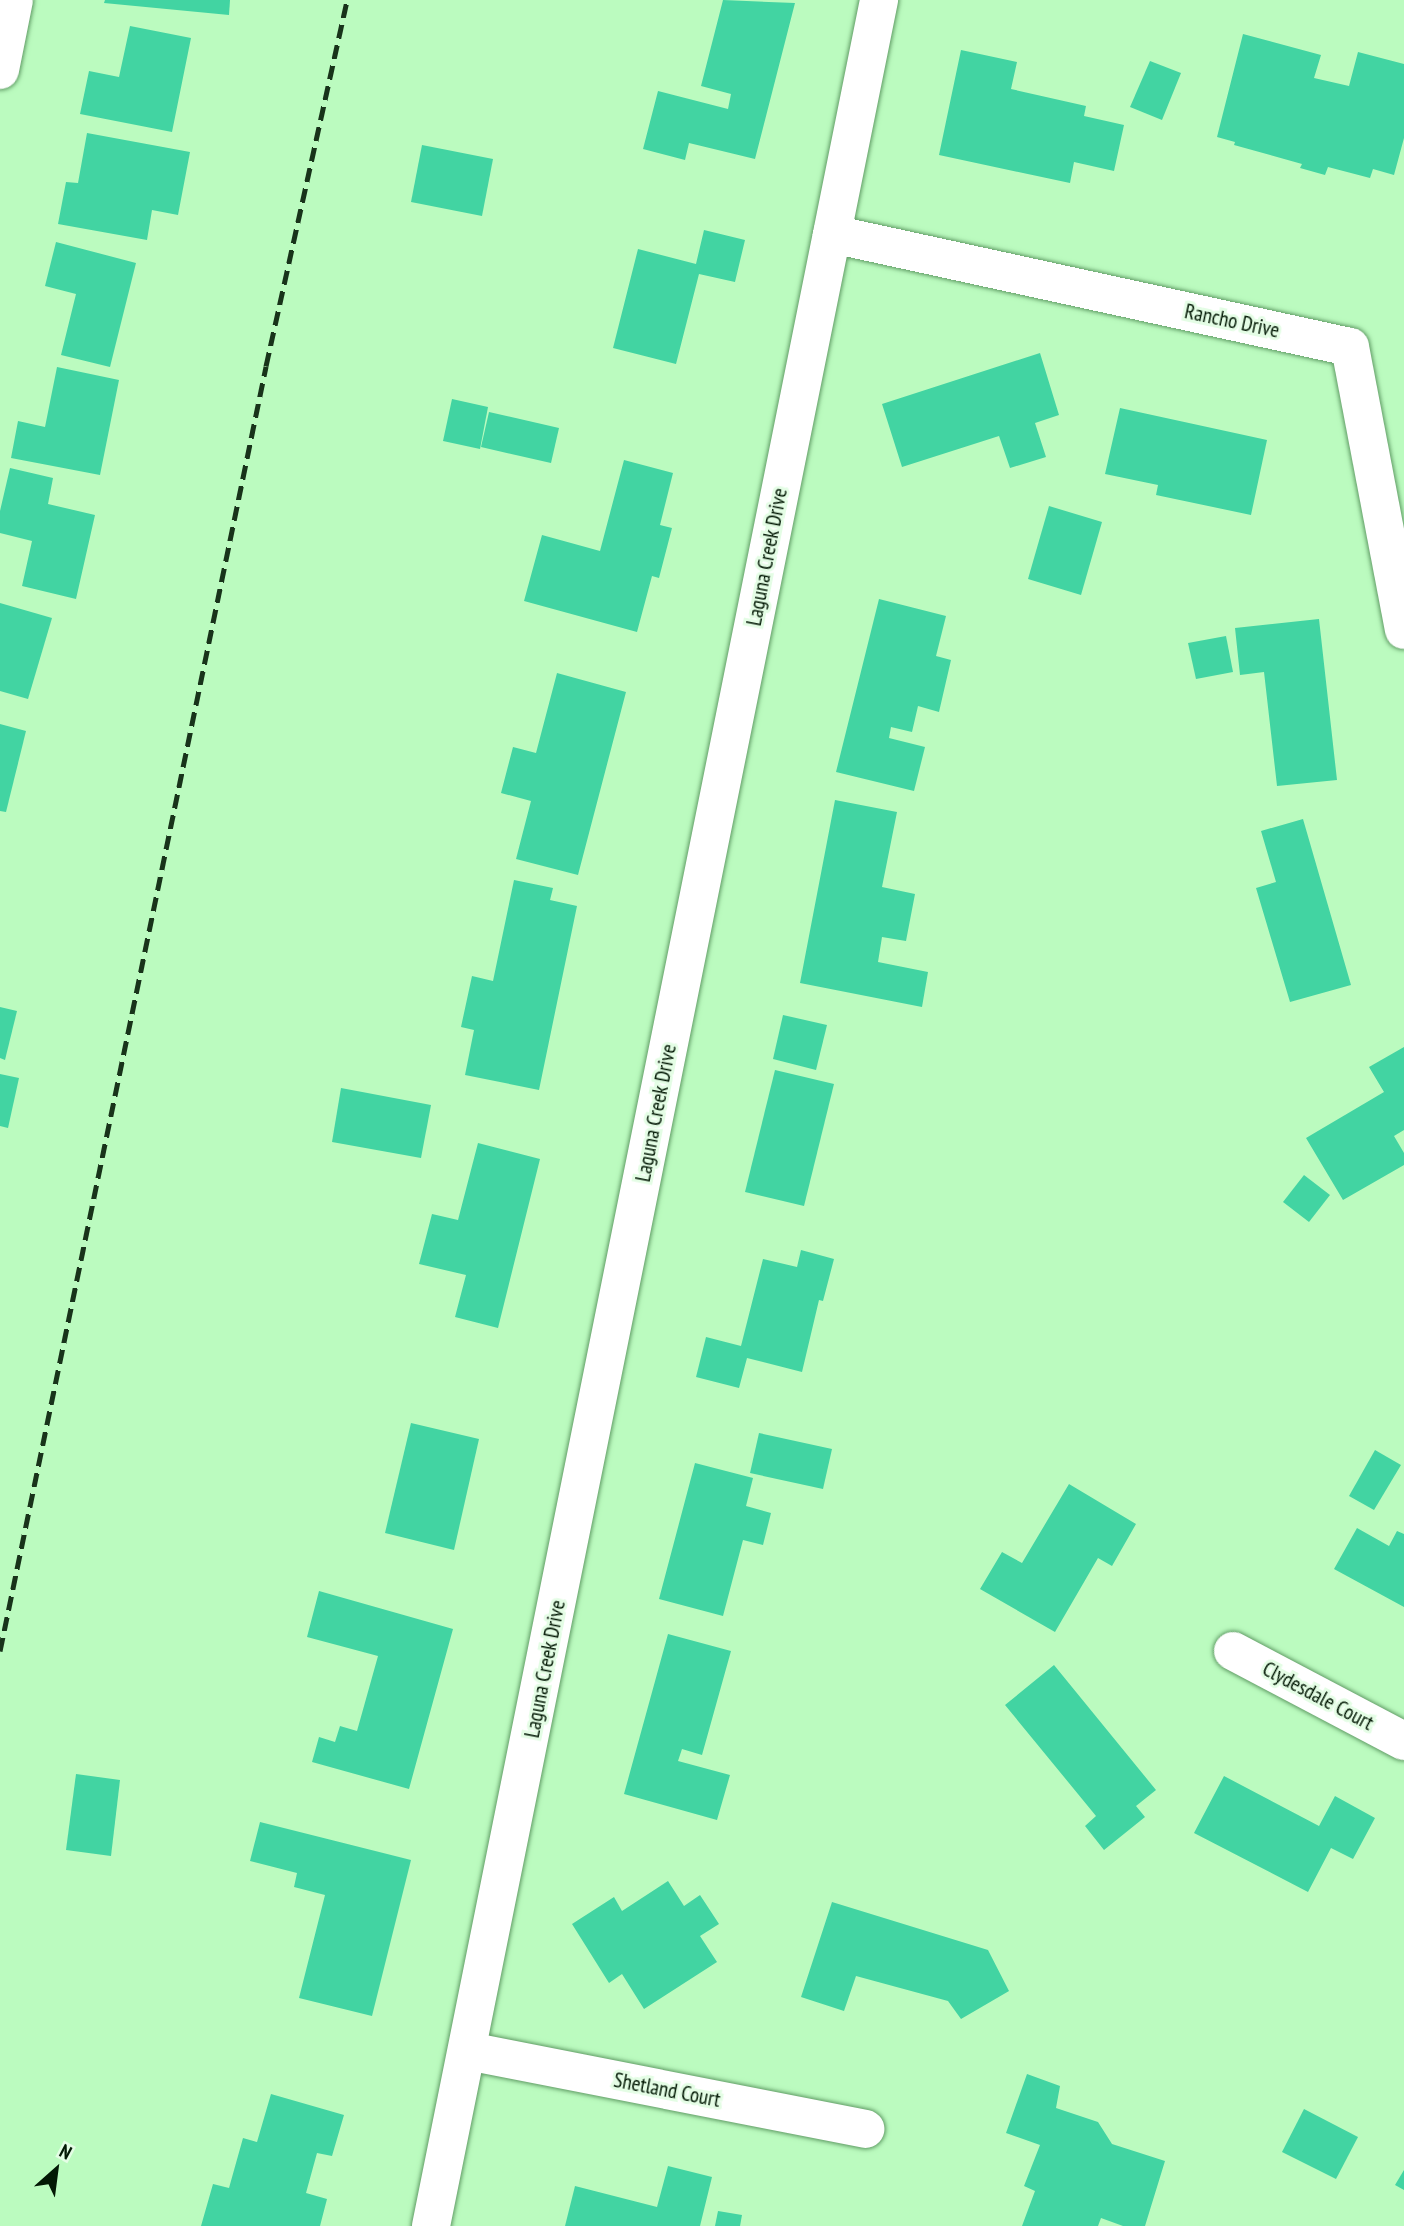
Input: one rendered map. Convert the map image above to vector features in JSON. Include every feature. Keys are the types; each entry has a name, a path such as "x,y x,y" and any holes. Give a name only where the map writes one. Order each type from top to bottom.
{"street":[{"path":"0,70 14,0"},
{"name":"Laguna Creek Drive","path":"431,2226 879,0"},
{"name":"Rancho Drive","path":"832,234 1350,347 1404,630"},
{"name":"Clydesdale Court","path":"1233,1651 1404,1741"},
{"name":"Shetland Court","path":"468,2051 865,2129"}],"building":[{"path":"105,0 230,0 229,15 104,3"},
{"path":"723,0 795,3 755,159 689,143 685,160 643,149 658,91 728,109 731,94 701,86"},
{"path":"130,26 191,38 172,132 80,114 89,71 119,77"},
{"path":"1243,34 1321,55 1314,78 1349,86 1358,52 1404,64 1404,138 1394,175 1373,169 1370,178 1328,167 1325,175 1300,168 1302,164 1234,145 1235,142 1217,137"},
{"path":"961,50 1017,62 1011,89 1086,106 1084,116 1124,125 1114,171 1074,162 1070,183 939,155"},
{"path":"1150,61 1181,73 1162,120 1130,107"},
{"path":"87,133 190,152 178,215 152,210 147,240 58,224 66,182 78,183"},
{"path":"422,145 493,159 482,216 411,202"},
{"path":"704,230 745,240 735,282 699,274 676,364 613,348 638,249 696,264"},
{"path":"56,242 136,263 110,367 61,355 76,294 45,286"},
{"path":"1040,353 1059,415 1035,423 1046,457 1010,468 999,436 902,467 882,404"},
{"path":"57,367 119,380 100,475 11,458 18,421 45,427"},
{"path":"452,399 488,407 480,449 443,441"},
{"path":"1120,408 1267,440 1251,515 1156,495 1158,485 1105,474"},
{"path":"489,412 559,428 551,463 481,447"},
{"path":"624,460 673,473 660,525 672,528 659,578 652,576 637,632 524,601 542,535 600,551"},
{"path":"10,468 53,478 48,504 95,515 76,599 22,586 32,541 0,533 0,511"},
{"path":"1049,506 1102,522 1081,595 1028,579"},
{"path":"879,599 946,616 936,656 951,660 939,712 918,706 912,732 891,727 889,738 925,747 914,791 836,772"},
{"path":"0,603 52,618 28,699 0,691"},
{"path":"1319,619 1337,780 1277,786 1264,672 1240,675 1235,628"},
{"path":"1226,636 1233,672 1196,679 1188,643"},
{"path":"557,673 626,692 578,875 516,859 531,801 501,793 513,747 536,753"},
{"path":"0,724 26,731 6,812 0,811"},
{"path":"835,800 897,812 882,887 915,894 906,941 882,937 878,962 928,972 922,1007 800,983"},
{"path":"1303,819 1351,985 1290,1002 1256,888 1276,882 1261,831"},
{"path":"514,880 553,888 550,900 577,906 539,1090 465,1075 474,1030 461,1027 472,976 493,981"},
{"path":"0,1007 17,1011 5,1060 0,1058"},
{"path":"783,1015 827,1025 816,1070 773,1059"},
{"path":"1404,1047 1404,1130 1394,1136 1404,1153 1404,1165 1343,1200 1306,1138 1384,1092 1369,1067"},
{"path":"775,1070 834,1084 804,1206 745,1192"},
{"path":"0,1074 19,1078 8,1128 0,1126"},
{"path":"341,1088 431,1105 421,1158 332,1142"},
{"path":"478,1143 540,1159 498,1328 455,1317 466,1275 419,1264 432,1214 458,1220"},
{"path":"1304,1175 1330,1195 1309,1222 1283,1202"},
{"path":"801,1250 834,1259 823,1301 819,1300 802,1372 747,1358 739,1388 696,1377 706,1337 741,1346 763,1259 797,1267"},
{"path":"411,1423 479,1439 454,1550 385,1533"},
{"path":"759,1433 832,1449 823,1489 750,1473"},
{"path":"1375,1450 1401,1465 1374,1510 1349,1496"},
{"path":"695,1463 753,1478 746,1506 771,1513 763,1545 743,1540 723,1616 659,1599"},
{"path":"1069,1484 1136,1524 1112,1566 1098,1558 1055,1632 980,1589 1002,1552 1022,1563"},
{"path":"1357,1528 1389,1546 1397,1531 1404,1534 1404,1607 1334,1569"},
{"path":"319,1591 453,1629 409,1789 312,1762 319,1737 335,1742 340,1726 357,1731 378,1656 307,1637"},
{"path":"668,1634 731,1651 702,1755 682,1749 678,1761 730,1775 717,1820 624,1794"},
{"path":"1054,1665 1156,1790 1136,1806 1145,1817 1104,1850 1085,1826 1096,1816 1005,1705"},
{"path":"76,1774 120,1780 111,1856 66,1850"},
{"path":"1224,1776 1319,1826 1335,1796 1375,1818 1353,1859 1331,1848 1308,1892 1194,1833"},
{"path":"260,1822 411,1860 372,2016 299,1998 325,1895 294,1887 297,1873 250,1861"},
{"path":"668,1881 684,1906 700,1895 719,1924 700,1936 717,1962 644,2009 622,1974 609,1983 572,1924 614,1897 622,1911"},
{"path":"832,1902 988,1950 1009,1991 961,2019 948,2001 856,1976 844,2011 801,1997"},
{"path":"1027,2074 1060,2086 1056,2108 1098,2122 1112,2144 1165,2161 1145,2226 1123,2226 1101,2218 1098,2226 1022,2226 1035,2191 1024,2186 1040,2145 1006,2133"},
{"path":"271,2094 344,2115 332,2156 317,2153 306,2193 327,2199 320,2226 201,2226 213,2184 229,2188 243,2138 257,2142"},
{"path":"1304,2109 1358,2137 1336,2179 1282,2152"},
{"path":"668,2166 712,2177 700,2226 565,2226 575,2186 657,2207"},
{"path":"1404,2170 1404,2190 1395,2185"},
{"path":"718,2211 742,2215 740,2226 715,2226"}],"railway":[{"path":"0,1651 266,366 347,0"}]}
